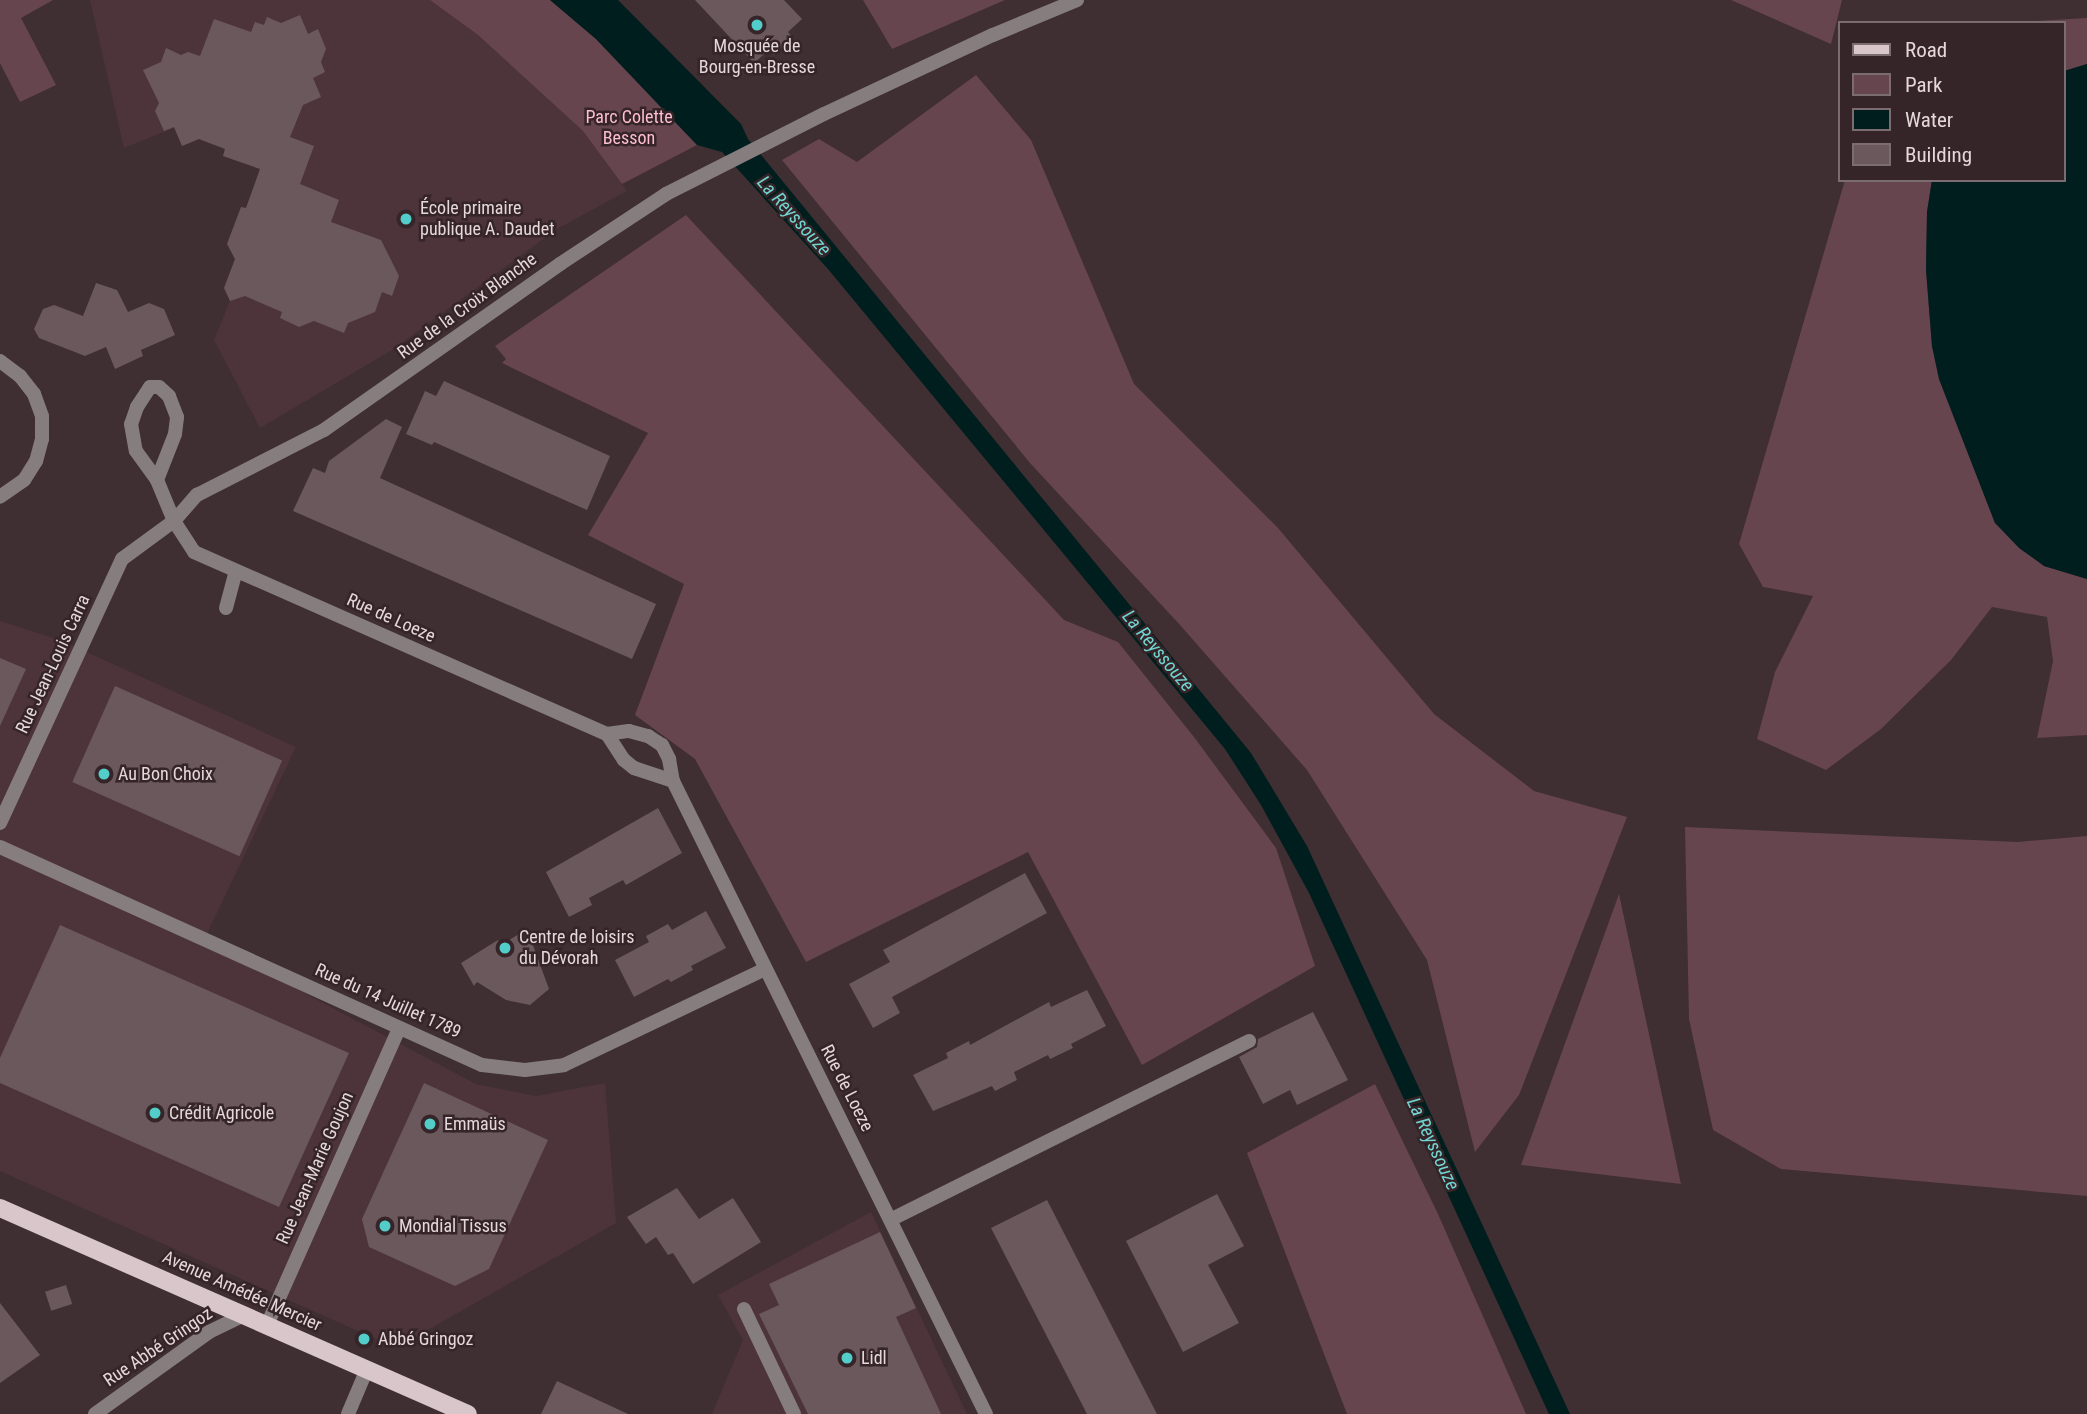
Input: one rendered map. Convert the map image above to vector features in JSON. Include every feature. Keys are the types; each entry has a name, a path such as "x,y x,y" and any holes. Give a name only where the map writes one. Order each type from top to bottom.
{"main road":[{"name":"Avenue Amédée Mercier","path":"0,1208 468,1414"}],"street":[{"name":"Rue de la Croix Blanche","path":"122,559 174,520 197,495 324,430 560,264 666,194 824,114 993,34 1077,0"},
{"path":"0,362 20,376 34,394 42,416 42,439 36,461 24,480 0,498"},
{"name":"Rue de Loeze","path":"157,480 175,433 177,417 169,396 159,387 150,387 137,407 131,424 136,451 157,480 174,520 194,552 607,734 629,731 648,736 662,745 669,759 673,780 986,1414"},
{"name":"Rue Jean-Louis Carra","path":"0,823 122,559"},
{"path":"226,608 236,571"},
{"path":"607,734 624,761 634,768 673,780"},
{"name":"Rue du 14 Juillet 1789","path":"0,847 482,1065 525,1070 564,1065 765,969"},
{"name":"Rue Jean-Marie Goujon","path":"267,1325 399,1028"},
{"path":"892,1219 1249,1041"},
{"path":"744,1309 794,1414"},
{"name":"Rue Abbé Gringoz","path":"95,1414 209,1332 244,1315"},
{"path":"348,1414 367,1369"}],"shaded area":[{"name":"École primaire publique A. Daudet","path":"90,0 430,0 478,35 583,131 627,191 557,229 392,350 260,428 214,340 230,301 224,288 235,259 227,244 241,207 246,208 274,131 251,166 223,156 226,145 214,142 213,145 199,139 182,146 174,128 124,148"},
{"path":"0,621 60,640 296,747 204,940 476,1084 536,1096 605,1083 616,1223 396,1348 0,1171"},
{"name":"Lidl","path":"871,1212 967,1414 712,1414 743,1340 718,1295"}],"green space":[{"path":"0,0 53,0 21,18 56,85 20,102 0,63"},
{"name":"Parc Colette Besson","path":"430,0 550,0 596,39 697,145 622,184 583,131 478,35"},
{"path":"863,0 1005,0 892,49"},
{"path":"1731,0 1842,0 1831,44"},
{"path":"2087,18 2087,64 2066,70 2066,21 2036,21"},
{"path":"976,75 1031,140 1134,384 1278,528 1434,714 1534,791 1627,817 1519,1095 1475,1152 1427,960 1307,770 1180,625 1030,463 782,160 819,139 857,162"},
{"path":"1844,182 1932,182 1927,212 1926,270 1932,346 1939,379 1995,523 2044,566 2087,579 2087,735 2037,738 2053,661 2047,617 1992,607 1951,660 1881,729 1826,770 1757,739 1775,672 1813,596 1763,587 1739,544"},
{"path":"686,215 1064,620 1118,642 1194,737 1276,848 1315,966 1142,1065 1028,852 806,962 695,759 635,715 684,584 588,535 648,433 502,363 506,359 495,346"},
{"path":"1685,827 2018,842 2087,836 2087,1196 1781,1169 1713,1130 1689,1019"},
{"path":"1619,894 1681,1184 1521,1165"},
{"path":"1375,1084 1438,1214 1526,1414 1347,1414 1247,1153"}],"water":[{"name":"La Reyssouze","path":"550,0 618,0 741,124 748,139 1251,753 1307,846 1570,1414 1549,1414 1309,893 1261,805 1225,749 828,269 722,152 697,145 596,39"},
{"path":"2087,64 2087,579 2044,566 2019,548 1995,523 1939,379 1932,346 1926,270 1927,212 1932,182 2066,182 2066,70"}],"building":[{"name":"Mosquée de Bourg-en-Bresse","path":"695,0 784,0 802,19 788,32 793,38 774,55 769,50 754,63"},
{"path":"300,15 308,34 318,29 326,49 321,62 325,72 313,78 321,97 303,105 290,137 314,146 300,184 339,200 331,222 381,240 399,276 392,296 382,292 375,312 348,323 344,333 314,321 299,327 280,318 282,312 245,296 230,301 224,288 235,259 227,244 241,207 246,208 260,169 223,156 225,149 199,139 182,146 174,127 164,131 155,111 159,103 143,70 161,62 166,48 181,55 188,52 200,56 214,19 251,32 255,22 264,25 267,17 281,23"},
{"path":"96,283 117,290 128,312 149,303 164,309 175,335 141,350 143,356 115,369 106,347 85,356 39,338 34,329 43,309 54,305 83,316"},
{"path":"444,381 610,456 587,510 434,442 432,445 406,434 425,391 436,396"},
{"path":"386,419 402,427 380,478 656,604 632,659 293,511 313,468 325,473 329,461"},
{"path":"0,658 26,669 0,726"},
{"path":"115,686 282,760 239,856 72,782"},
{"path":"658,808 682,853 626,885 623,880 589,898 592,905 569,917 546,872"},
{"path":"1025,873 1047,913 892,997 900,1013 873,1028 849,984 890,962 883,950"},
{"path":"706,911 726,948 691,966 693,970 671,982 668,979 634,997 615,960 649,942 646,936 668,924 672,930"},
{"path":"60,925 349,1053 279,1207 0,1083 0,1058"},
{"path":"527,929 549,989 530,1005 506,1000 477,982 474,986 461,963 498,940 501,945"},
{"path":"1087,990 1106,1026 1071,1044 1073,1048 1050,1059 1048,1055 1014,1072 1017,1080 995,1091 992,1086 933,1111 913,1075 948,1058 946,1053 969,1041 970,1045 1049,1002 1051,1007"},
{"path":"1313,1012 1348,1080 1297,1105 1290,1090 1263,1104 1239,1057 1257,1047 1258,1039"},
{"path":"424,1083 548,1140 489,1269 455,1286 369,1247 362,1219"},
{"path":"677,1188 699,1219 733,1198 761,1242 693,1284 673,1253 668,1255 656,1237 646,1244 627,1217"},
{"path":"1217,1194 1244,1246 1208,1265 1239,1323 1183,1352 1126,1241"},
{"path":"1047,1200 1157,1414 1087,1414 991,1228"},
{"name":"Lidl","path":"880,1232 916,1308 896,1317 941,1414 808,1414 759,1314 779,1305 769,1284"},
{"path":"66,1285 72,1304 51,1311 45,1292"},
{"path":"0,1303 40,1355 0,1383"},
{"path":"557,1381 628,1414 541,1414"}],"place":[{"name":"Mosquée de Bourg-en-Bresse","path":"757,25"},
{"name":"École primaire publique A. Daudet","path":"406,219"},
{"name":"Au Bon Choix","path":"104,774"},
{"name":"Centre de loisirs du Dévorah","path":"505,948"},
{"name":"Crédit Agricole","path":"155,1113"},
{"name":"Emmaüs","path":"430,1124"},
{"name":"Mondial Tissus","path":"385,1226"},
{"name":"Abbé Gringoz","path":"364,1339"},
{"name":"Lidl","path":"847,1358"}]}
